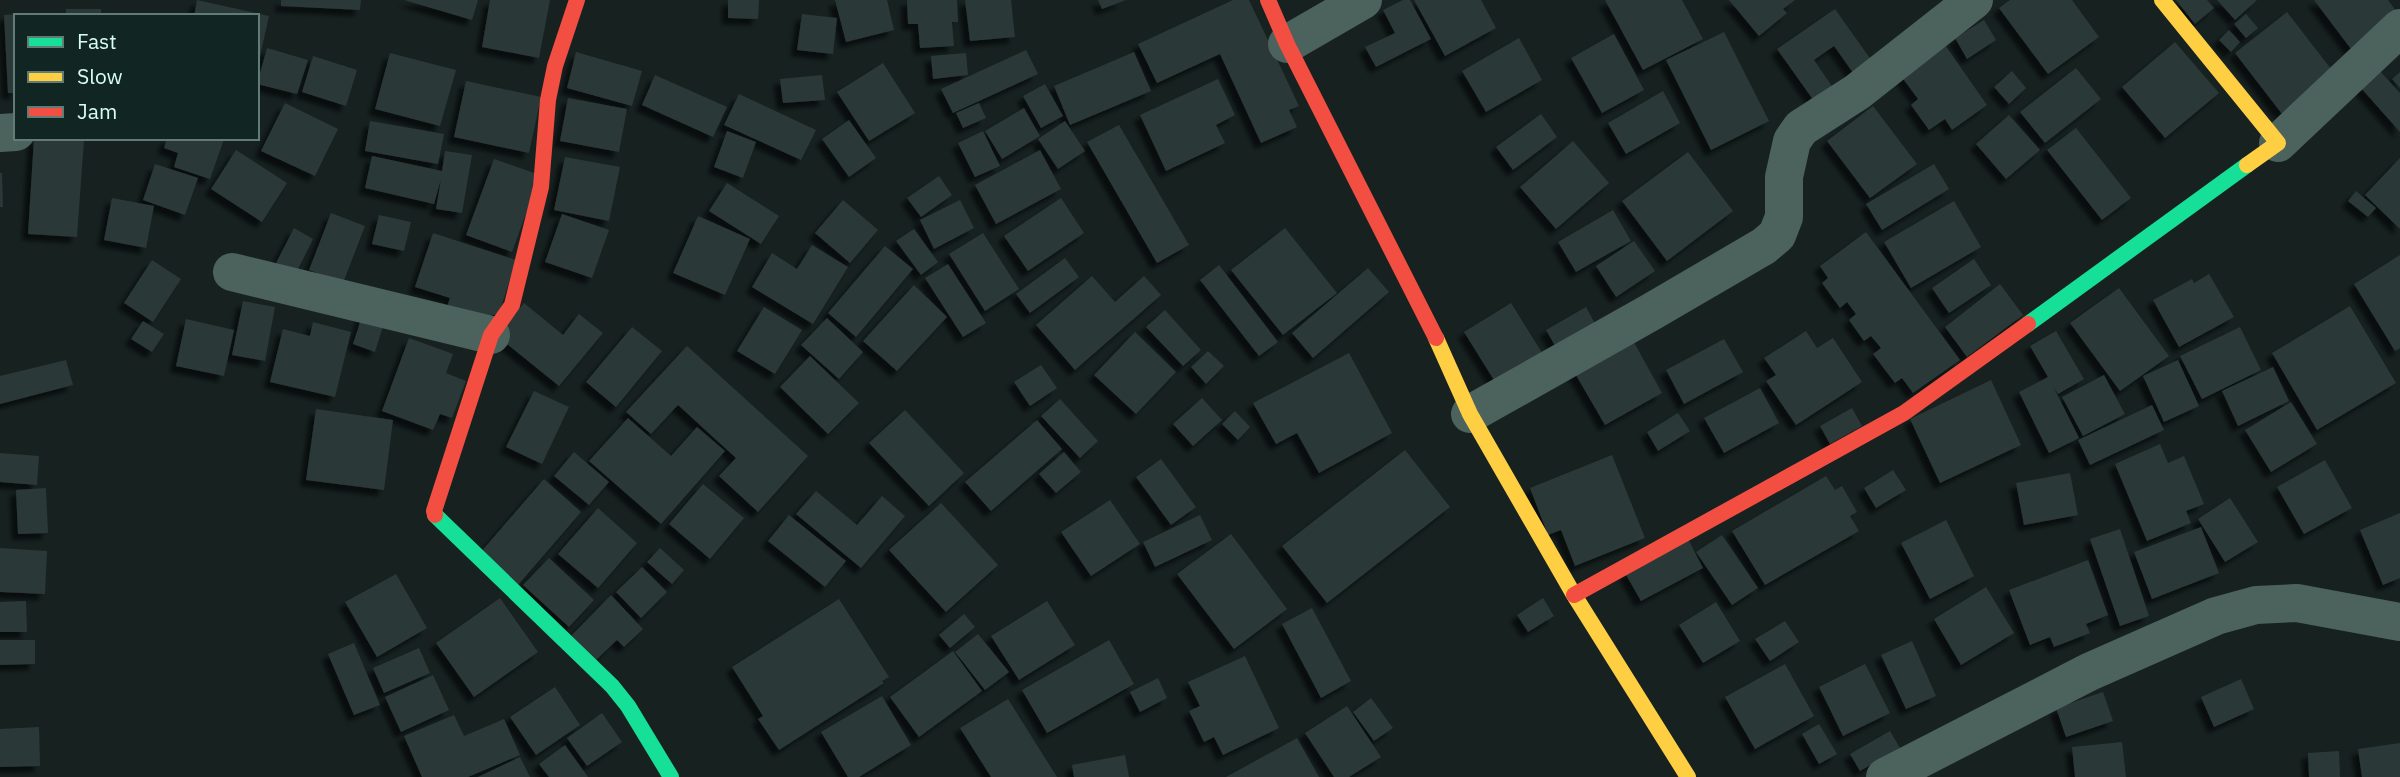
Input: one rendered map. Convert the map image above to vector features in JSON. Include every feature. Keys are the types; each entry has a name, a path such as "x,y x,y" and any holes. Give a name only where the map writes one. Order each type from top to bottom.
{"street":[{"path":"577,0 555,66 548,100 541,187 512,305 491,335 434,511 436,517 612,686 628,706 671,777"},
{"path":"1268,0 1287,44 1425,312 1469,414 1574,596 1688,777"},
{"path":"1287,44 1363,0"},
{"path":"1469,414 1764,246 1777,235 1784,218 1784,177 1792,141 1801,128 1857,92 1974,0"},
{"path":"2162,0 2278,143"},
{"path":"1574,596 1904,413 2278,143 2400,28"},
{"path":"232,272 491,335"},
{"path":"1885,777 2089,672 2216,616 2256,605 2297,603 2400,622"}],"building":[{"path":"197,0 269,16 259,61 259,14 194,14"},
{"path":"281,0 361,0 360,10 281,6"},
{"path":"404,0 478,0 472,20"},
{"path":"490,0 550,0 539,58 482,47"},
{"path":"728,0 759,0 758,19 728,18"},
{"path":"835,0 887,0 894,30 846,42"},
{"path":"907,0 957,0 958,22 952,22 954,46 920,48 918,24 908,24"},
{"path":"965,0 1011,0 1015,37 970,41"},
{"path":"1098,0 1126,0 1102,9"},
{"path":"1233,0 1249,0 1299,106 1289,110 1297,127 1261,143 1220,54 1157,83 1138,44"},
{"path":"1403,0 1410,0 1431,39 1376,67 1365,47 1395,33 1383,10"},
{"path":"1414,0 1481,0 1496,28 1445,56"},
{"path":"1605,0 1682,0 1703,39 1643,70"},
{"path":"1729,0 1795,0 1783,9 1787,13 1759,36"},
{"path":"2010,0 2072,0 2099,37 2048,74 1999,8"},
{"path":"2176,0 2207,0 2214,8 2195,24"},
{"path":"2217,0 2257,0 2235,20"},
{"path":"2314,0 2388,0 2399,15 2351,49"},
{"path":"66,9 101,9 101,14 66,14"},
{"path":"1835,9 1874,64 1856,77 1834,46 1814,60 1838,95 1819,108 1777,49"},
{"path":"2287,12 2335,74 2282,114 2235,53"},
{"path":"14,14 14,93 8,93 4,15"},
{"path":"802,14 837,18 833,54 797,50"},
{"path":"2246,14 2258,28 2246,38 2234,24"},
{"path":"1984,20 1996,40 1967,59 1955,38"},
{"path":"2229,30 2240,42 2231,52 2219,40"},
{"path":"1724,32 1769,121 1711,150 1666,60"},
{"path":"1614,34 1644,90 1602,113 1571,58"},
{"path":"1519,38 1542,80 1486,112 1462,71"},
{"path":"2175,42 2219,93 2165,138 2122,87"},
{"path":"1945,45 1987,105 1952,130 1945,119 1929,130 1911,105 1918,99 1901,76"},
{"path":"267,48 308,60 297,94 259,84"},
{"path":"1026,50 1038,74 953,113 941,89"},
{"path":"576,52 642,71 632,106 567,88"},
{"path":"1134,52 1151,91 1070,125 1054,86"},
{"path":"390,53 456,70 440,126 375,109"},
{"path":"966,53 968,75 933,79 931,56"},
{"path":"313,56 357,70 346,106 302,92"},
{"path":"883,63 915,113 869,141 837,92"},
{"path":"2076,68 2101,99 2045,143 2020,112"},
{"path":"2012,71 2026,88 2009,104 1994,87"},
{"path":"2380,71 2400,93 2400,132 2361,88"},
{"path":"2400,72 2400,88 2392,79"},
{"path":"655,75 727,107 713,137 642,105"},
{"path":"822,75 825,100 783,103 780,79"},
{"path":"1218,79 1235,115 1216,125 1225,143 1166,171 1140,115"},
{"path":"466,81 541,97 529,153 454,137"},
{"path":"1045,84 1063,116 1041,128 1023,96"},
{"path":"1663,91 1680,123 1626,154 1608,123"},
{"path":"739,94 816,130 801,160 724,125"},
{"path":"568,98 627,109 619,152 560,141"},
{"path":"285,103 338,129 315,176 261,151"},
{"path":"979,103 986,118 963,128 956,113"},
{"path":"1873,106 1917,164 1870,198 1827,141"},
{"path":"1024,108 1040,136 1002,159 985,131"},
{"path":"1541,114 1557,137 1513,170 1496,147"},
{"path":"2009,115 2040,150 2006,179 1976,144"},
{"path":"849,120 876,158 849,177 822,139"},
{"path":"370,121 444,134 438,164 365,151"},
{"path":"1065,121 1085,151 1058,169 1038,139"},
{"path":"1119,125 1189,245 1157,263 1087,142"},
{"path":"2076,128 2131,198 2102,220 2047,150"},
{"path":"727,131 756,142 743,178 714,167"},
{"path":"983,131 1000,166 975,177 958,143"},
{"path":"34,140 84,140 77,237 28,234"},
{"path":"166,140 224,140 210,179 174,167 178,153 164,148"},
{"path":"1573,141 1609,183 1556,229 1520,187"},
{"path":"236,150 287,183 262,222 211,189"},
{"path":"1040,150 1061,189 996,224 975,185"},
{"path":"445,151 472,155 462,213 436,209 441,179 434,204 365,188 372,156 442,171"},
{"path":"1688,152 1733,211 1667,261 1622,201"},
{"path":"565,157 620,167 609,221 554,210"},
{"path":"2400,158 2400,229 2365,195"},
{"path":"494,159 540,175 512,252 466,235"},
{"path":"155,164 198,178 185,215 143,200"},
{"path":"1934,164 1949,189 1882,230 1866,204"},
{"path":"2,173 3,207 0,207"},
{"path":"939,176 952,195 921,217 907,198"},
{"path":"727,183 779,216 761,244 709,211"},
{"path":"2356,191 2376,208 2368,217 2348,201"},
{"path":"112,198 154,206 146,248 104,240"},
{"path":"1061,198 1084,233 1028,271 1004,236"},
{"path":"843,200 878,230 850,263 815,233"},
{"path":"960,200 974,228 934,249 920,220"},
{"path":"1954,201 1981,247 1911,288 1884,242"},
{"path":"1613,210 1631,241 1576,272 1558,242"},
{"path":"331,213 365,226 343,283 309,270"},
{"path":"562,214 609,230 592,278 545,262"},
{"path":"379,215 411,222 404,251 372,244"},
{"path":"698,216 750,239 725,295 673,273"},
{"path":"294,228 313,239 296,273 276,263"},
{"path":"1285,228 1337,293 1283,335 1231,270"},
{"path":"914,229 938,262 921,275 896,241"},
{"path":"1866,232 1960,360 1913,393 1902,378 1895,383 1873,354 1881,348 1871,336 1864,341 1849,320 1856,314 1847,302 1840,308 1822,283 1828,278 1820,266"},
{"path":"433,233 516,260 499,314 483,317 447,307 450,298 415,287"},
{"path":"983,233 1019,289 985,311 949,254"},
{"path":"1634,241 1655,271 1616,297 1596,266"},
{"path":"812,245 848,267 813,324 752,287 772,253 797,269"},
{"path":"885,246 913,269 856,337 828,313"},
{"path":"2400,255 2400,348 2395,351 2354,284"},
{"path":"1065,258 1079,277 1030,313 1016,294"},
{"path":"1974,259 1991,285 1949,313 1932,288"},
{"path":"152,260 181,279 153,322 124,303"},
{"path":"948,264 986,323 963,337 925,278"},
{"path":"1219,265 1278,342 1259,356 1200,280"},
{"path":"1368,268 1389,292 1313,358 1292,333"},
{"path":"2209,274 2234,317 2179,347 2153,300 2192,279 2194,283"},
{"path":"1092,276 1115,302 1144,276 1161,295 1075,370 1036,325"},
{"path":"2000,284 2023,315 1967,357 1945,327"},
{"path":"914,285 947,317 897,371 863,341"},
{"path":"2119,288 2169,356 2120,391 2070,323"},
{"path":"243,301 275,307 265,361 232,355"},
{"path":"524,303 563,335 579,314 603,333 559,386 497,336"},
{"path":"1511,303 1544,356 1497,385 1464,332"},
{"path":"2350,306 2396,383 2317,430 2272,353"},
{"path":"764,307 802,330 775,374 737,351"},
{"path":"1586,307 1598,329 1558,351 1546,330"},
{"path":"1165,310 1201,350 1183,366 1146,327"},
{"path":"363,313 385,320 375,352 353,344"},
{"path":"827,318 863,352 839,379 801,345"},
{"path":"186,319 234,330 224,376 176,366"},
{"path":"143,321 164,334 152,352 131,339"},
{"path":"313,322 351,332 335,397 270,382 283,329 310,336"},
{"path":"632,327 662,351 616,407 586,382"},
{"path":"2240,327 2261,370 2202,399 2180,356"},
{"path":"1806,331 1817,348 1833,338 1862,382 1796,425 1766,381 1776,375 1764,358"},
{"path":"2056,331 2084,379 2058,394 2053,386 2079,438 2049,453 2019,392 2048,377 2030,346"},
{"path":"1135,332 1176,372 1136,414 1094,375"},
{"path":"1631,337 1662,393 1605,425 1573,370"},
{"path":"409,338 453,354 446,373 466,381 452,418 440,414 433,430 382,411"},
{"path":"1724,339 1743,372 1684,404 1666,370"},
{"path":"687,346 808,456 758,512 719,476 736,458 678,405 651,434 626,412"},
{"path":"1208,351 1224,366 1206,384 1191,367"},
{"path":"1349,353 1392,433 1319,473 1297,433 1276,444 1253,403"},
{"path":"810,356 859,403 828,434 780,387"},
{"path":"66,360 73,385 0,404 0,376"},
{"path":"2178,360 2199,406 2164,422 2143,376"},
{"path":"1041,365 1057,388 1030,406 1014,382"},
{"path":"2273,367 2289,401 2238,426 2222,391"},
{"path":"2104,375 2125,414 2083,436 2062,397"},
{"path":"1991,380 2021,445 1940,483 1910,419"},
{"path":"1760,388 1779,423 1724,453 1704,418"},
{"path":"534,391 569,407 542,464 506,447"},
{"path":"1202,398 1222,420 1193,446 1173,424"},
{"path":"1060,399 1098,441 1080,458 1041,416"},
{"path":"2291,402 2317,444 2271,472 2245,430"},
{"path":"2152,405 2164,430 2090,465 2078,440"},
{"path":"1852,408 1862,426 1830,444 1820,426"},
{"path":"316,409 393,420 384,490 306,480"},
{"path":"905,410 964,473 929,506 869,443"},
{"path":"1235,411 1250,427 1238,440 1222,424"},
{"path":"1678,413 1690,431 1658,451 1647,432"},
{"path":"628,418 671,456 697,427 725,451 661,524 589,461"},
{"path":"1037,420 1062,449 991,511 965,482"},
{"path":"2160,444 2168,463 2184,456 2204,504 2186,511 2191,523 2147,541 2115,464"},
{"path":"1405,450 1450,507 1327,603 1282,546"},
{"path":"574,452 609,482 589,505 554,476"},
{"path":"1064,452 1081,472 1056,493 1039,474"},
{"path":"0,453 39,456 37,485 0,482"},
{"path":"1612,455 1645,538 1575,566 1561,530 1548,535 1530,488"},
{"path":"1161,459 1196,507 1171,525 1136,477"},
{"path":"2325,460 2352,508 2304,534 2277,487"},
{"path":"1893,470 1906,490 1876,508 1864,488"},
{"path":"2070,473 2078,515 2024,525 2016,483"},
{"path":"1826,476 1835,490 1842,486 1857,512 1850,516 1859,531 1765,585 1732,531"},
{"path":"544,479 581,512 518,585 480,553"},
{"path":"703,484 744,518 710,559 669,524"},
{"path":"46,488 48,533 18,534 16,490"},
{"path":"816,491 857,525 882,496 905,516 861,568 796,514"},
{"path":"2230,498 2258,542 2225,562 2198,519"},
{"path":"1110,500 1140,544 1091,576 1061,532"},
{"path":"941,503 998,565 946,612 889,550"},
{"path":"598,508 637,543 598,588 558,554"},
{"path":"2400,513 2400,578 2383,585 2360,530"},
{"path":"789,515 846,561 825,587 768,541"},
{"path":"1200,515 1212,540 1155,567 1143,542"},
{"path":"1946,520 1974,576 1930,599 1901,543"},
{"path":"2201,527 2219,573 2152,599 2134,552"},
{"path":"2120,529 2149,616 2120,626 2090,539"},
{"path":"1231,534 1287,609 1234,649 1177,574"},
{"path":"1722,535 1758,588 1732,605 1696,552"},
{"path":"1688,539 1703,568 1641,601 1625,573"},
{"path":"0,548 47,551 45,594 0,592"},
{"path":"660,548 684,570 672,584 647,562"},
{"path":"549,558 594,600 569,627 523,585"},
{"path":"2088,560 2108,615 2086,624 2090,633 2054,647 2050,637 2030,645 2009,590"},
{"path":"642,567 667,592 641,618 616,592"},
{"path":"396,574 427,628 377,657 345,602"},
{"path":"1986,587 2014,633 1961,665 1934,619"},
{"path":"611,595 643,629 624,647 617,640 595,661 571,636"},
{"path":"500,598 538,652 474,697 436,643"},
{"path":"1543,598 1554,616 1528,632 1517,615"},
{"path":"839,599 889,677 882,681 884,683 779,750 758,719 763,716 732,667"},
{"path":"26,601 27,632 0,632 0,602"},
{"path":"1047,601 1075,645 1019,680 991,636"},
{"path":"1716,602 1740,641 1703,663 1679,625"},
{"path":"1312,608 1351,681 1321,698 1282,624"},
{"path":"964,614 975,627 950,648 939,635"},
{"path":"1785,621 1799,642 1770,661 1755,639"},
{"path":"978,634 1009,672 985,690 955,652"},
{"path":"0,640 35,640 35,664 0,665"},
{"path":"1109,640 1134,684 1047,733 1022,690"},
{"path":"1912,641 1936,696 1906,709 1881,655"},
{"path":"354,643 380,705 354,715 328,654"},
{"path":"419,648 430,673 384,693 373,668"},
{"path":"953,651 982,691 919,737 890,697"},
{"path":"1245,656 1279,728 1223,755 1214,737 1204,742 1189,711 1200,706 1188,682"},
{"path":"1785,664 1814,716 1755,749 1725,697"},
{"path":"1865,664 1890,713 1843,736 1819,687"},
{"path":"433,675 449,710 401,732 385,697"},
{"path":"1158,678 1167,698 1140,712 1130,692"},
{"path":"2241,679 2254,709 2214,727 2201,697"},
{"path":"555,687 580,725 536,755 510,717"},
{"path":"2103,692 2113,721 2066,737 2056,708"},
{"path":"882,696 911,745 859,777 848,777 821,732"},
{"path":"1371,698 1393,728 1374,741 1353,712"},
{"path":"1008,699 1057,777 991,777 960,728"},
{"path":"1347,706 1381,757 1349,777 1334,777 1305,733"},
{"path":"602,713 622,742 587,766 567,738"},
{"path":"454,715 464,736 504,719 520,755 468,777 422,777 404,736"},
{"path":"1819,724 1837,754 1819,764 1802,734"},
{"path":"39,727 40,766 0,767 0,729"},
{"path":"1890,731 1900,748 1860,771 1850,754"},
{"path":"1297,738 1319,777 1226,777"},
{"path":"2122,742 2126,777 2075,777 2072,747"},
{"path":"2400,743 2400,777 2362,777 2358,749"},
{"path":"565,745 588,777 549,777 539,764"},
{"path":"2339,751 2340,777 2309,777 2308,753"},
{"path":"1125,755 1129,777 1074,777 1072,765"},
{"path":"520,757 530,777 478,777"}],"traffic: fast":[{"path":"2028,324 2247,165"},
{"path":"435,515 612,686 628,706 671,777"}],"traffic: slow":[{"path":"2162,0 2278,143 2247,165"},
{"path":"1436,338 1470,414 1574,595 1688,777"}],"traffic: jam":[{"path":"435,515 434,511 491,335 512,305 541,187 548,100 555,66 577,0"},
{"path":"1268,0 1287,44 1436,338"},
{"path":"1574,595 1904,413 2028,324"}]}
